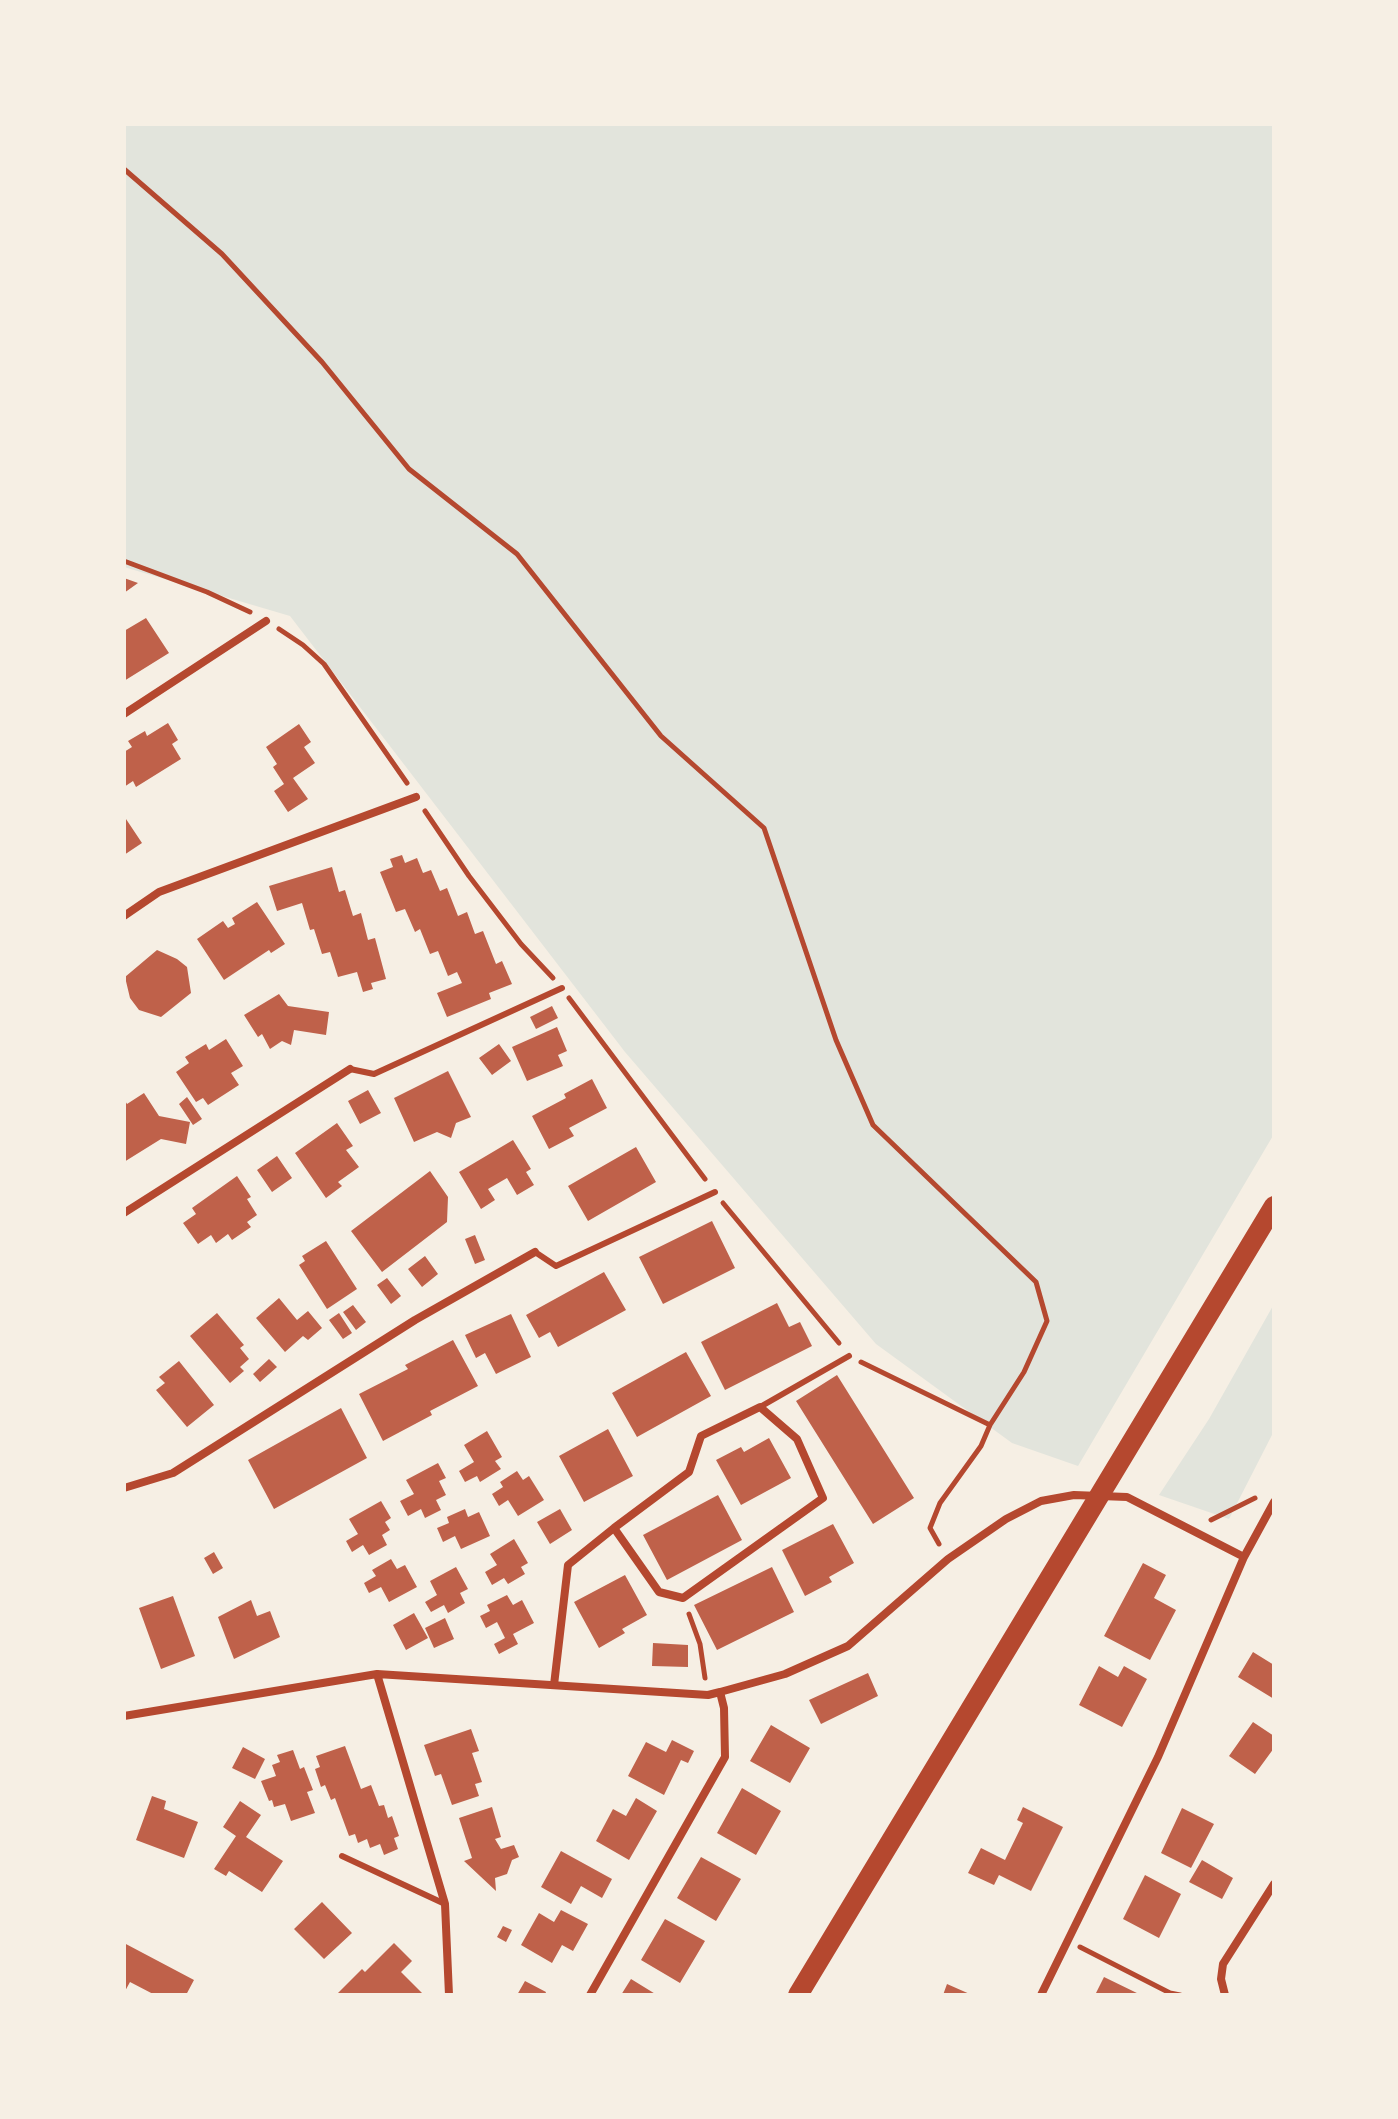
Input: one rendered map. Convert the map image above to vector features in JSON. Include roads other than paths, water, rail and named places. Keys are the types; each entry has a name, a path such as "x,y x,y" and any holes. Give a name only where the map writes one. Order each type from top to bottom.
{"main road":[{"path":"798,1995 1274,1206"}],"street":[{"path":"124,714 266,621"},
{"path":"124,916 159,892 416,797"},
{"path":"124,1213 350,1069"},
{"path":"124,1488 173,1473 415,1320 535,1252"},
{"path":"554,1685 568,1565 614,1528 689,1472 701,1436 760,1407 797,1439 823,1498 683,1598 659,1592 614,1528"},
{"path":"124,1716 377,1674 708,1695 785,1674 848,1646 948,1559 1006,1519 1041,1501 1074,1495 1127,1497 1244,1557"},
{"path":"1041,1995 1158,1757 1244,1557 1274,1502"},
{"path":"377,1674 445,1904 449,1995"},
{"path":"590,1995 725,1757 724,1708 720,1692"},
{"path":"1225,1995 1221,1979 1223,1964 1274,1884"}],"lane":[{"path":"350,1069 374,1074 562,988"},
{"path":"535,1252 556,1266 715,1192"},
{"path":"760,1407 849,1356"},
{"path":"342,1856 445,1904"}]}
